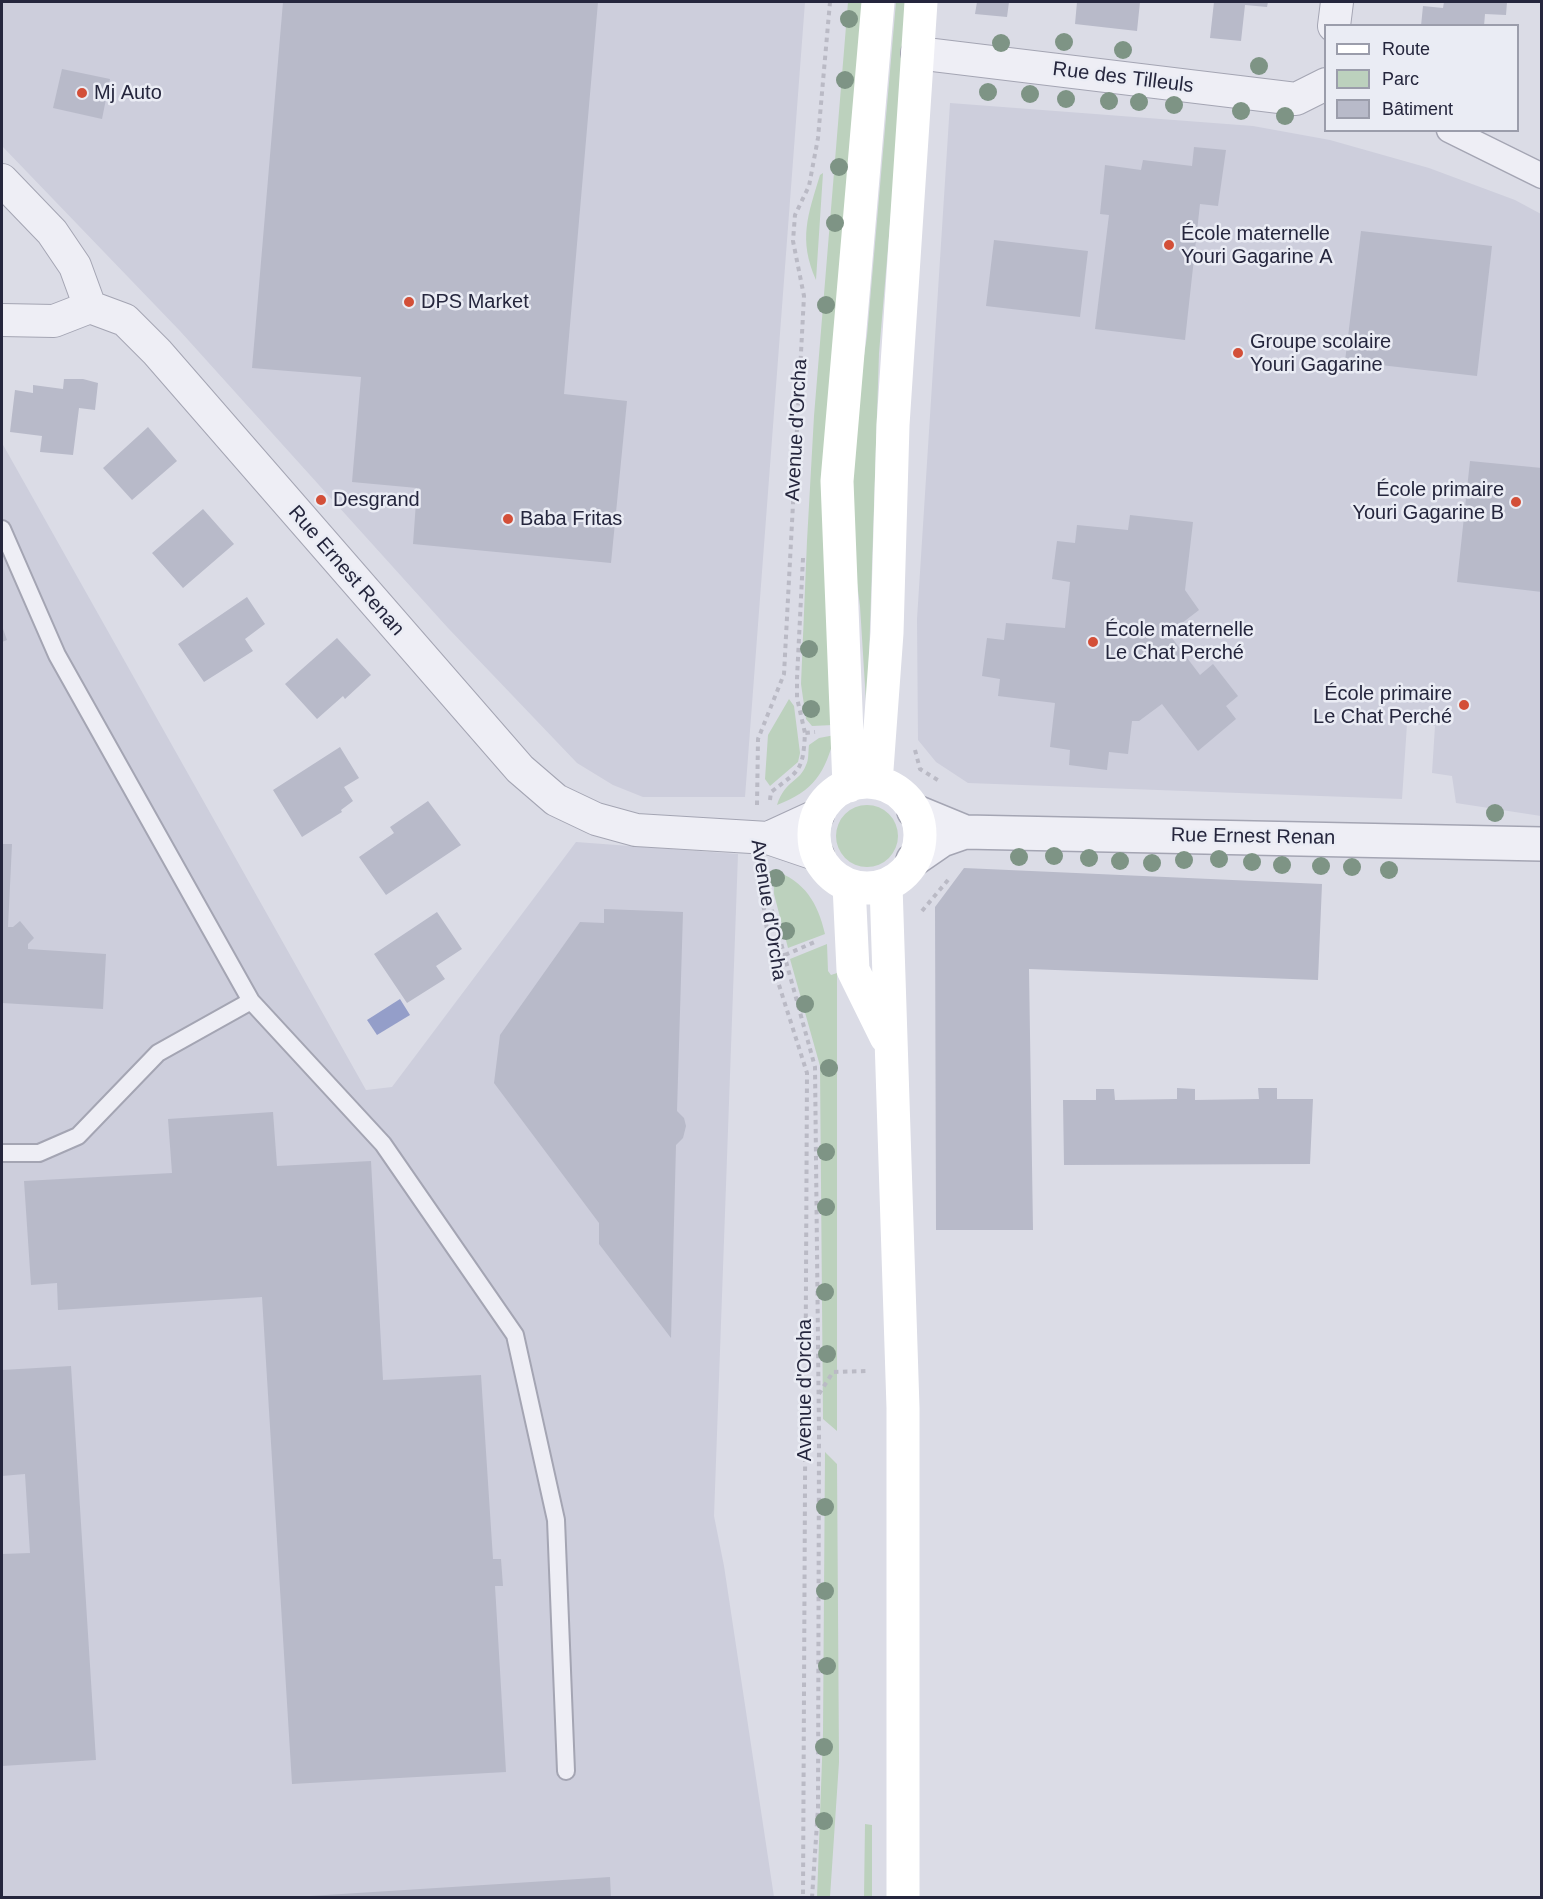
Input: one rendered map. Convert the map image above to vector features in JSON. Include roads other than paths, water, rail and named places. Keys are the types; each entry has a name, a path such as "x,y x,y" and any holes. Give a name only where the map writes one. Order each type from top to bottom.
{"main road":[{"path":"863,785 837,481 878,2"},
{"path":"863,785 886,633 893,425 921,2"},
{"path":"863,785 899,793 914,811 919,828 919,844 913,861 897,879 886,885 874,888 849,885 836,878 818,855 814,842 818,815 831,798 863,785"},
{"path":"849,885 853,970 892,1048"},
{"path":"886,885 903,1408 903,1898"}],"street":[{"path":"1334,24 1337,2"},
{"name":"Rue des Tilleuls","path":"917,53 1296,99 1324,85"},
{"path":"1453,132 1542,176"},
{"path":"2,180 52,232 75,266 90,307 54,321 2,320"},
{"name":"Rue Ernest Renan","path":"90,307 125,320 157,352 520,769 556,800 596,819 636,830 761,838 818,855"},
{"name":"Rue Ernest Renan","path":"914,811 965,832"},
{"name":"Rue Ernest Renan","path":"761,838 818,815"},
{"name":"Rue Ernest Renan","path":"913,861 942,840 965,832 1542,844"}],"lane":[{"path":"2,529 57,655 251,1001 383,1144 515,1335 556,1520 566,1771"},
{"path":"2,1153 39,1153 78,1136 158,1053 251,1001"}],"water":[{"path":"400,999 410,1015 377,1035 367,1020"}],"place":[{"name":"Mj Auto","path":"82,93"},
{"name":"École maternelle Youri Gagarine A","path":"1169,245"},
{"name":"DPS Market","path":"409,302"},
{"name":"Groupe scolaire Youri Gagarine","path":"1238,353"},
{"name":"Desgrand","path":"321,500"},
{"name":"École primaire Youri Gagarine B","path":"1516,502"},
{"name":"Baba Fritas","path":"508,519"},
{"name":"École maternelle Le Chat Perché","path":"1093,642"},
{"name":"École primaire Le Chat Perché","path":"1464,705"}]}
